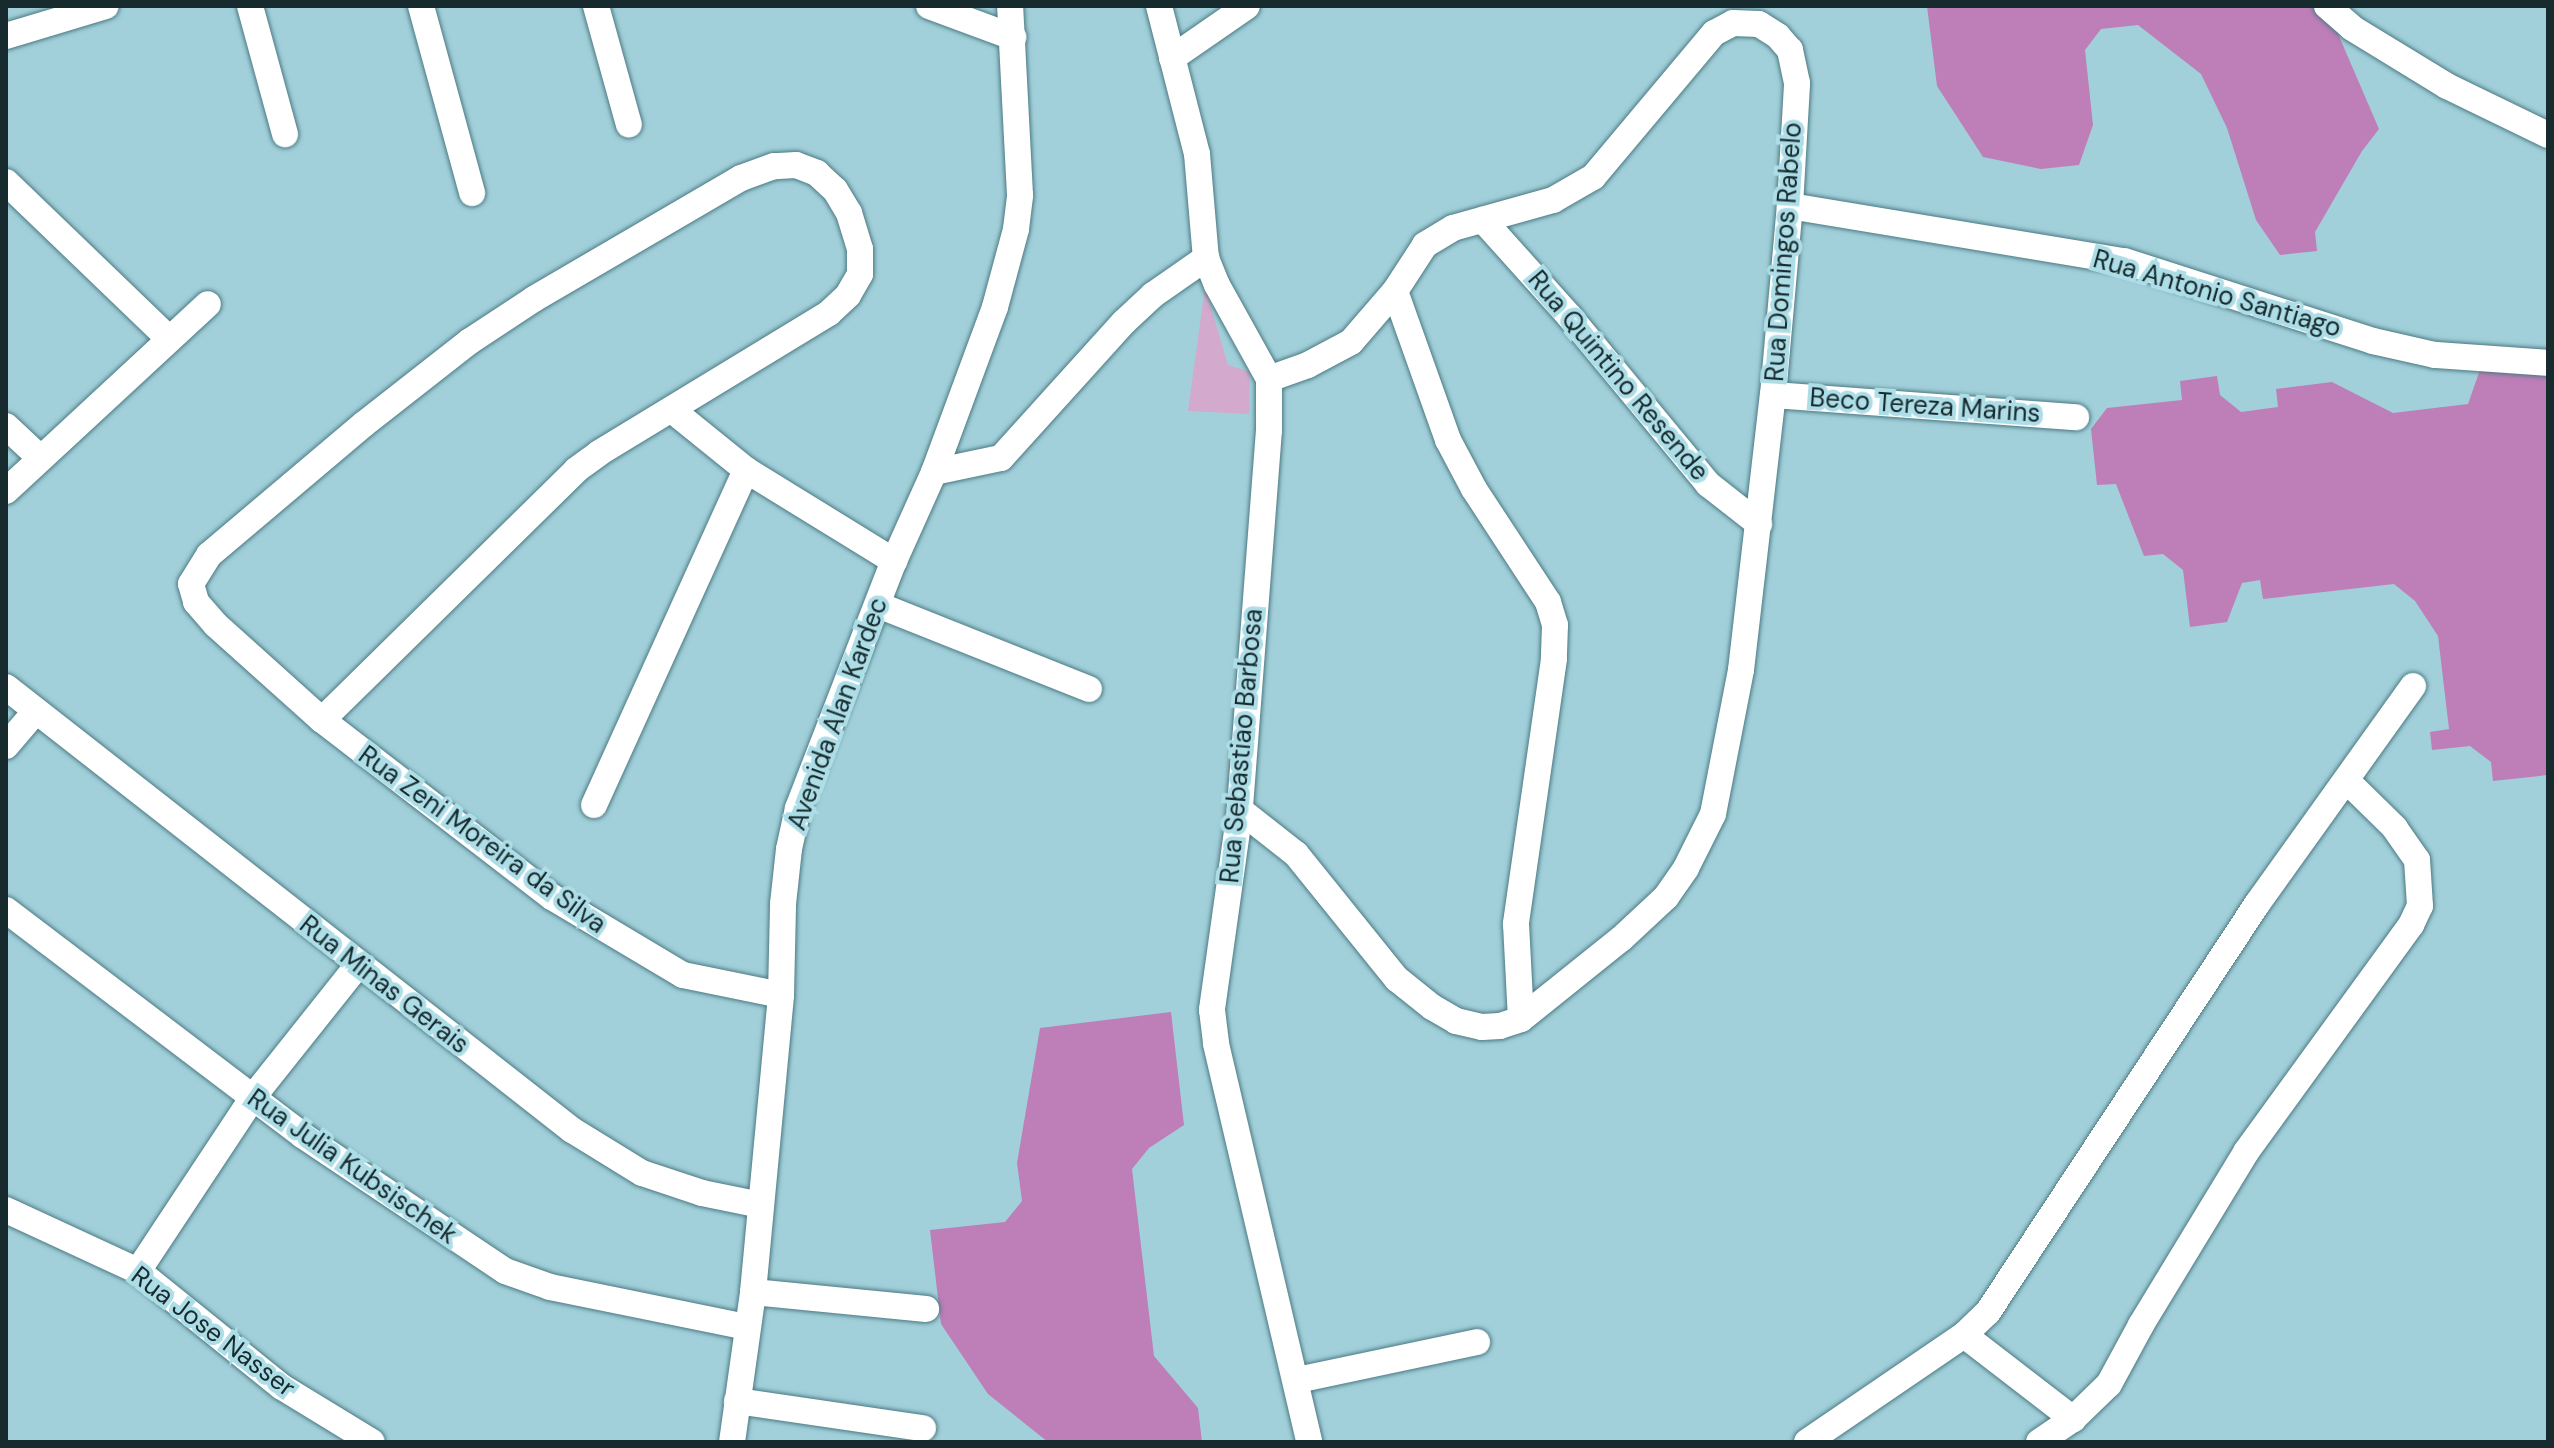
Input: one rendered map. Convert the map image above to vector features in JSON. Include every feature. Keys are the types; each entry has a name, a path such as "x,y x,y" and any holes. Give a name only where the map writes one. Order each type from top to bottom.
{"street":[{"path":"6,36 58,13 106,6"},
{"path":"250,6 285,134"},
{"path":"421,6 472,193"},
{"path":"596,6 629,125"},
{"path":"929,6 1013,37"},
{"name":"Avenida Alan Kardec","path":"732,1442 753,1292 781,995 783,904 789,849 798,808 894,561 934,472 995,307 1016,229 1020,195 1010,6"},
{"name":"Rua Sebastiao Barbosa","path":"1159,6 1197,154 1206,258 1228,307 1269,379 1269,430 1240,810 1212,1010 1216,1044 1297,1380 1309,1442"},
{"path":"1172,58 1247,6"},
{"path":"2327,6 2352,28 2447,86 2548,135"},
{"name":"Rua Domingos Rabelo","path":"1269,379 1320,359 1351,342 1395,291 1425,245 1453,228 1553,200 1593,177 1714,33 1733,23 1759,24 1778,36 1790,50 1797,83 1790,206 1773,395 1741,670 1713,814 1686,868 1666,897 1621,939 1511,1023"},
{"name":"Rua Zeni Moreira da Silva","path":"672,410 829,313 848,295 860,274 860,249 849,213 835,190 817,173 796,165 774,166 741,178 534,299 470,341 364,424 209,555 191,584 196,602 216,625 322,720 552,897 648,957 683,975 781,995"},
{"path":"6,182 169,339"},
{"name":"Rua Antonio Santiago","path":"1790,206 2124,261 2373,341 2435,355 2548,363"},
{"name":"Rua Quintino Resende","path":"1483,220 1570,317 1708,484 1759,524"},
{"path":"934,472 985,462 1008,452 1124,322 1153,295 1206,258"},
{"path":"1240,810 1296,854 1397,979 1432,1007 1456,1021 1482,1027 1511,1023 1516,924 1554,659 1555,625 1548,602 1489,513 1448,440 1395,291"},
{"path":"6,491 39,457 208,304"},
{"name":"Beco Tereza Marins","path":"1773,395 2076,417"},
{"path":"322,720 576,470 672,410 746,470 894,561"},
{"path":"6,426 39,457"},
{"path":"594,805 746,470"},
{"path":"878,605 1089,689"},
{"path":"1807,1442 1964,1335 2008,1285 2257,904 2348,782 2413,686"},
{"name":"Rua Minas Gerais","path":"6,687 572,1130 642,1173 702,1193 761,1205"},
{"path":"6,746 35,712"},
{"path":"2039,1442 2073,1419 2109,1384 2141,1325 2246,1152 2411,925 2420,906 2417,860 2409,844 2348,782"},
{"name":"Rua Julia Kubsischek","path":"6,910 302,1135 505,1271 550,1287 746,1327"},
{"path":"138,1271 253,1097 358,965"},
{"name":"Rua Jose Nasser","path":"6,1210 138,1271 282,1387 372,1442"},
{"path":"753,1292 926,1309"},
{"path":"1964,1335 2073,1419"},
{"path":"1297,1380 1477,1342"},
{"path":"737,1401 923,1428"}],"shaded area":[{"path":"1927,6 2326,6 2379,129 2362,151 2315,232 2317,251 2280,255 2256,220 2227,128 2201,74 2138,25 2101,29 2085,50 2093,125 2079,165 2041,169 1983,157 1937,86"},
{"path":"1205,287 1228,365 1250,372 1249,414 1188,411"},
{"path":"2548,361 2548,775 2493,781 2491,762 2470,746 2432,750 2430,732 2449,729 2438,636 2415,601 2394,584 2263,599 2260,580 2242,583 2227,622 2190,627 2183,570 2163,554 2144,556 2116,484 2097,485 2091,429 2107,408 2182,400 2180,381 2217,376 2220,395 2241,412 2278,407 2276,389 2332,382 2393,413 2468,404 2482,364"},
{"path":"1171,1012 1184,1125 1149,1148 1132,1169 1154,1356 1198,1408 1202,1442 1048,1442 988,1394 941,1324 930,1230 1005,1222 1022,1201 1017,1163 1040,1028"}]}
